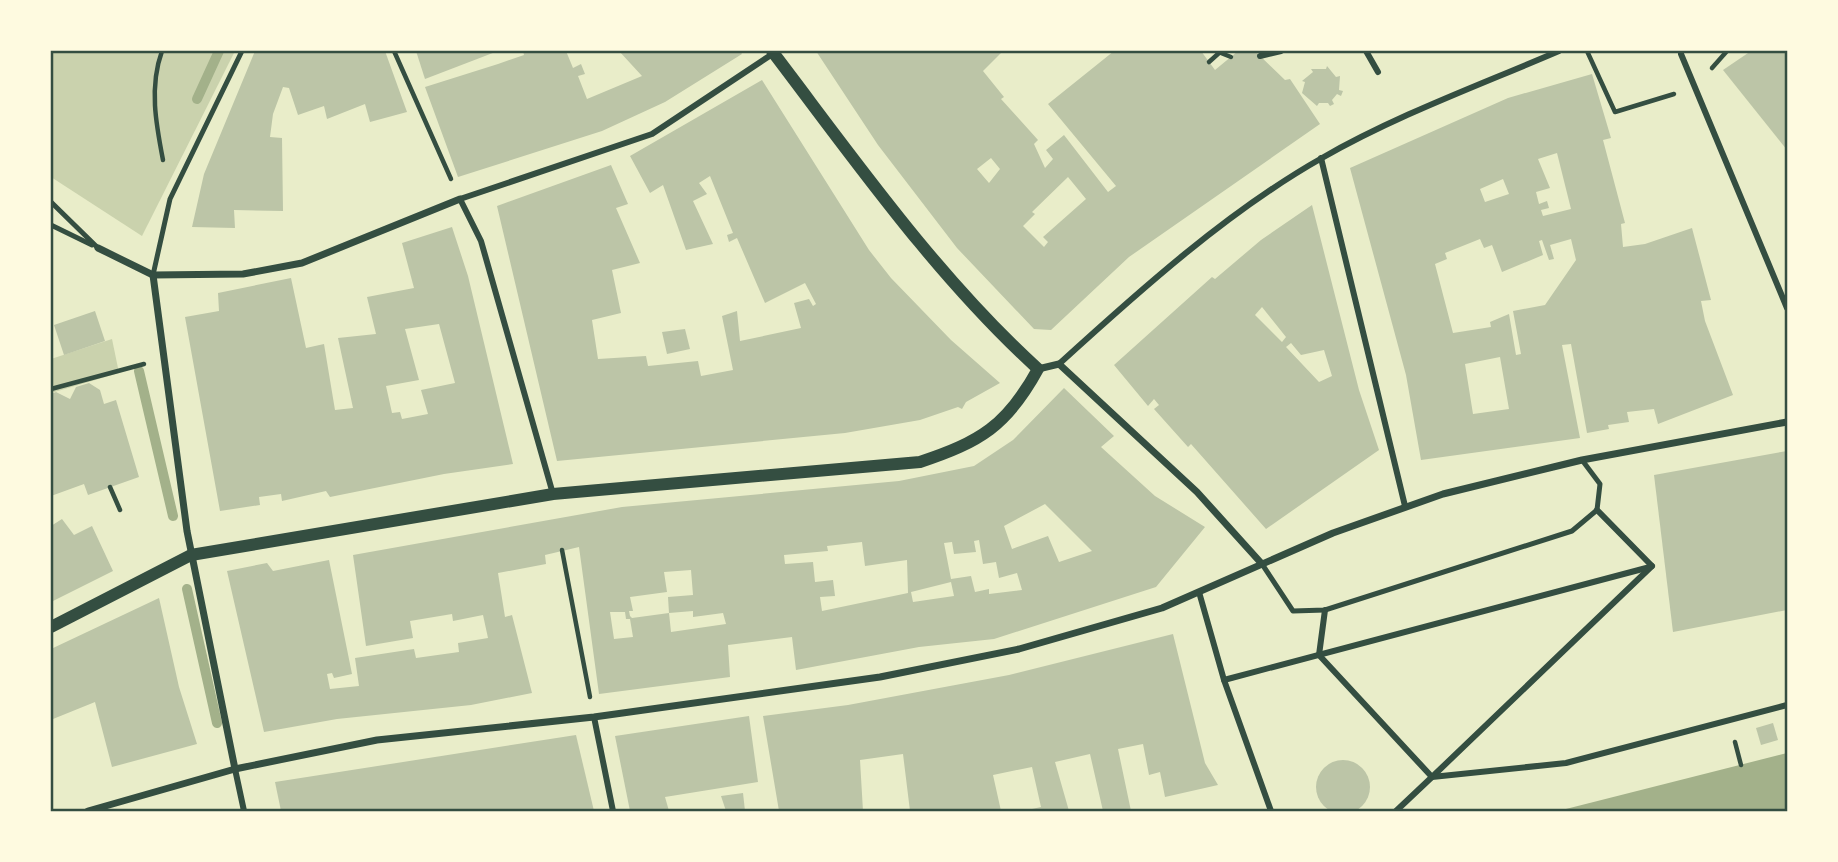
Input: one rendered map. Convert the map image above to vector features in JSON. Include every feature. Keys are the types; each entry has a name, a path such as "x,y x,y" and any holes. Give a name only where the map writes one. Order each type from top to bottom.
{"street":[{"path":"1260,56 1281,51"},
{"path":"1366,51 1378,72"},
{"path":"51,627 191,555 553,494 920,462 967,446 997,425 1021,400 1038,369 1059,364 1184,257 1255,202 1321,158 1401,118 1559,51"},
{"path":"98,248 153,275 243,274 302,263 460,199 652,134 774,52 878,190 991,327 1038,369"},
{"path":"1681,54 1787,308"},
{"path":"1321,158 1405,506"},
{"path":"460,199 481,242 553,494"},
{"path":"153,275 191,555 244,811"},
{"path":"1059,364 1197,492 1262,564"},
{"path":"88,811 235,769 377,740 594,717 880,677 1019,649 1092,631 1226,582 1262,564 1405,506 1498,479 1582,460 1740,433 1787,422"},
{"path":"1597,510 1652,566"},
{"path":"1224,681 1652,566"},
{"path":"1396,811 1652,566"},
{"path":"1199,592 1224,681 1271,811"},
{"path":"1319,655 1325,610"},
{"path":"1319,655 1432,777"},
{"path":"1432,777 1566,763 1787,705"},
{"path":"594,717 612,811"}],"lane":[{"path":"153,275 170,199 242,51"},
{"path":"51,202 98,248"},
{"path":"51,225 98,248"},
{"path":"1262,564 1293,611 1325,610 1572,531 1597,510 1600,484 1582,460"}],"path":[{"path":"162,51 155,69 154,119 170,199"},
{"path":"394,51 460,199"},
{"path":"1587,51 1615,112 1695,87"},
{"path":"1209,61 1217,52 1231,57"},
{"path":"51,389 118,370"},
{"path":"110,487 120,510"},
{"path":"562,550 594,717"}],"shaded area":[{"path":"51,51 235,51 142,236 51,177"},
{"path":"112,339 119,373 51,393 51,359"},
{"path":"1787,753 1787,811 1558,811"}],"building":[{"path":"255,51 385,51 407,112 370,122 365,104 327,119 324,106 298,115 289,88 283,87 273,114 270,137 282,138 283,211 234,210 235,228 192,227 204,174"},
{"path":"416,51 498,51 425,79"},
{"path":"523,51 566,51 573,68 581,64 585,74 578,76 587,99 642,76 619,51 740,51 742,54 665,102 602,131 458,177 425,87 524,55"},
{"path":"816,51 1003,51 983,71 1004,97 1001,99 1038,140 1034,144 1045,168 1053,159 1046,150 1064,135 1108,192 1116,186 1048,104 1114,51 1201,51 1215,70 1238,51 1255,51 1285,80 1290,79 1320,124 1129,257 1051,330 1034,329 957,248 878,145","holes":["991,158 1000,169 989,183 977,169","1068,177 1086,199 1043,237 1048,242 1044,247 1023,226 1035,214 1032,212"]},
{"path":"1751,51 1787,51 1787,150 1723,70"},
{"path":"1327,66 1336,77 1340,76 1339,90 1343,91 1341,96 1337,94 1332,100 1334,104 1330,106 1328,103 1319,103 1317,106 1302,93 1305,82 1302,81 1313,72 1311,69 1326,69"},
{"path":"1592,74 1611,138 1603,140 1625,223 1621,224 1623,247 1645,244 1692,228 1711,300 1701,301 1705,321 1733,395 1658,424 1654,409 1627,412 1629,422 1608,425 1609,429 1587,433 1571,344 1562,345 1580,438 1421,460 1406,375 1350,168 1508,98","holes":["1557,153 1571,209 1543,216 1541,210 1549,208 1547,201 1539,204 1536,192 1550,188 1538,159","1503,179 1509,194 1485,202 1480,189","1480,239 1484,248 1492,245 1502,272 1543,255 1539,241 1542,240 1549,260 1554,259 1550,245 1571,239 1576,260 1545,305 1513,311 1521,354 1516,355 1509,314 1490,322 1491,327 1453,333 1435,264 1447,259 1445,253","1500,357 1509,409 1473,414 1465,364"]},
{"path":"762,80 869,250 891,278 951,340 1000,383 966,402 962,409 958,407 920,420 845,433 557,461 497,206 611,165 628,204 616,208 640,263 612,270 621,313 592,320 598,359 646,356 648,366 698,361 701,376 733,370 722,316 737,311 740,341 801,328 794,303 809,299 813,306 816,304 805,283 765,303 737,238 729,242 727,235 733,233 710,176 699,183 707,194 693,201 713,244 686,250 663,185 650,193 630,156"},
{"path":"1312,205 1359,390 1379,450 1266,529 1191,444 1188,447 1154,409 1159,405 1154,399 1148,406 1114,365 1212,277 1215,279 1261,240","holes":["1262,307 1286,337 1282,342 1255,315","1291,343 1301,355 1324,350 1332,376 1319,382 1286,347"]},
{"path":"452,227 468,276 513,464 444,474 330,497 326,491 282,501 281,494 259,497 260,505 220,511 185,317 219,311 218,293 291,278 306,348 324,344 335,410 353,408 338,338 376,334 367,297 414,288 402,243","holes":["439,324 455,383 421,390 428,414 402,419 400,412 392,413 386,386 419,380 405,329"]},
{"path":"95,311 105,341 64,355 54,325"},
{"path":"685,329 690,349 667,354 662,332"},
{"path":"89,383 100,390 104,404 116,400 139,477 88,495 84,484 51,496 51,394 56,392 70,399 76,387"},
{"path":"1064,388 1114,436 1101,447 1155,496 1205,527 1156,587 994,639 919,647 796,670 792,637 728,645 730,677 599,694 579,547 545,555 546,564 498,573 505,617 512,615 532,693 471,705 337,719 264,732 227,571 267,563 273,571 329,560 352,674 334,678 332,673 327,674 330,689 359,686 355,658 414,649 416,658 459,652 458,643 488,638 483,615 453,621 452,614 410,621 413,638 366,646 353,555 622,507 899,481 974,466 1013,440","holes":["1045,504 1092,551 1059,562 1048,536 1012,549 1004,526","979,540 983,564 996,562 999,578 1017,573 1022,590 989,594 989,589 975,592 971,576 951,579 944,543 952,542 954,554 976,552 974,541","862,542 865,566 907,560 908,593 822,611 820,597 835,596 833,580 815,582 813,562 785,564 784,555 828,551 827,546","691,570 693,595 668,597 669,613 632,618 629,611 633,611 630,597 667,592 664,572","951,582 954,596 913,602 911,592","693,611 693,617 723,613 726,624 671,632 669,613","610,612 625,612 626,619 630,619 633,637 614,639"]},
{"path":"1787,451 1787,610 1673,632 1654,475"},
{"path":"62,519 74,535 92,526 113,571 51,602 51,526"},
{"path":"159,598 179,687 197,744 112,767 95,702 53,719 51,649"},
{"path":"1173,634 1205,763 1218,785 1165,797 1160,772 1149,775 1143,744 1118,749 1131,811 1103,811 1090,754 1055,762 1069,811 1023,811 1041,807 1032,767 993,775 1001,811 910,811 903,754 860,760 863,811 779,811 763,716 848,705 1009,675"},
{"path":"749,716 758,782 665,797 669,811 630,811 615,736"},
{"path":"1773,723 1778,740 1761,745 1756,728"},
{"path":"576,735 594,811 281,811 275,782"},
{"path":"1348,760 1358,764 1366,772 1370,787 1366,802 1358,810 1338,814 1328,810 1320,802 1316,782 1320,772 1328,764"},
{"path":"743,793 745,811 726,811 721,796"}],"waterway":[{"path":"197,99 219,51"},
{"path":"139,371 173,516"},
{"path":"187,589 217,723"}]}
